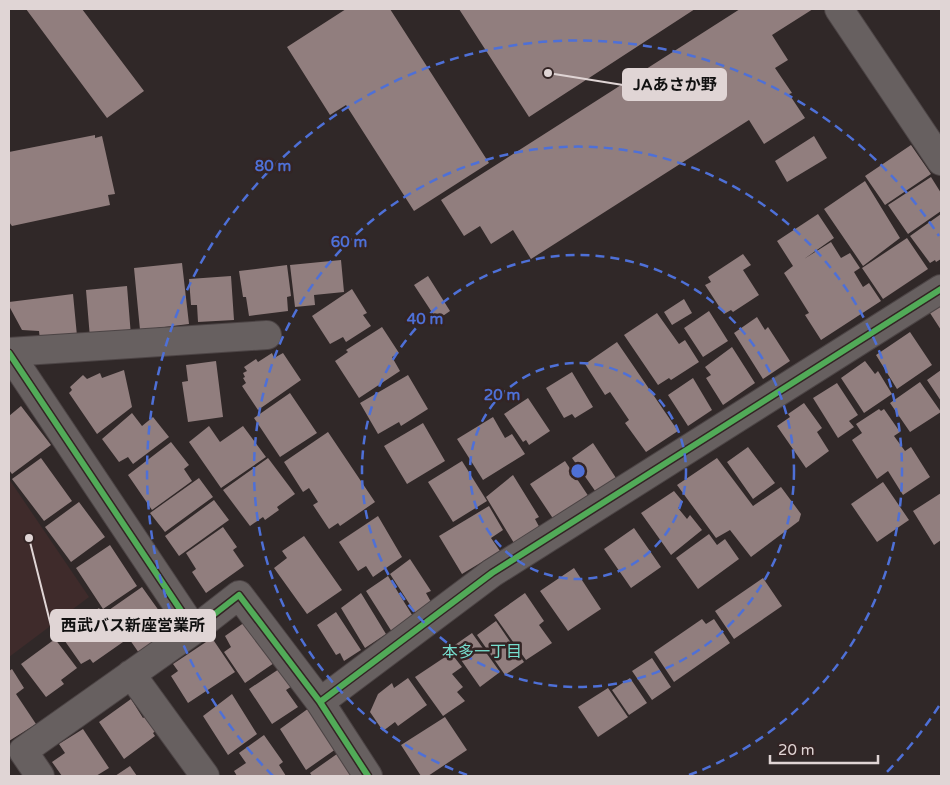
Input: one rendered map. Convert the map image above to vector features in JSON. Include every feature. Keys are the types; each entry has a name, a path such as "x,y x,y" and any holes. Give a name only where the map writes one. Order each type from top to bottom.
{"street":[{"path":"839,9 941,160"},
{"path":"320,702 492,573 941,289"},
{"path":"194,630 9,352 267,335"},
{"path":"40,776 23,751 194,630 239,595 320,702 368,776"},
{"path":"131,674 205,776"}],"shaded area":[{"path":"9,479 89,597 9,657"}],"building":[{"path":"26,9 82,9 144,91 107,118"},
{"path":"346,9 390,9 489,163 414,211 346,105 330,115 287,47"},
{"path":"459,9 695,9 529,117"},
{"path":"740,9 813,9 772,35 788,60 775,68 792,93 789,94 805,118 764,144 749,120 531,259 513,230 491,244 480,226 464,236 441,200"},
{"path":"95,135 95,138 102,136 115,194 108,195 110,205 12,226 9,222 9,152"},
{"path":"814,136 827,158 787,182 775,161"},
{"path":"911,145 931,174 885,205 865,176"},
{"path":"931,177 941,193 941,211 908,234 888,205"},
{"path":"865,181 900,238 863,266 824,209"},
{"path":"818,214 834,238 804,259 831,242 841,258 850,253 860,268 854,272 863,287 869,283 881,301 821,340 805,315 809,313 784,273 793,266 777,241"},
{"path":"941,214 941,259 930,263 910,236"},
{"path":"907,238 928,269 883,299 862,268"},
{"path":"743,254 751,265 743,270 759,295 733,312 731,310 724,314 705,285 711,282 708,277"},
{"path":"341,260 344,292 314,295 315,305 295,307 290,265"},
{"path":"182,263 189,324 140,330 134,268"},
{"path":"287,265 291,296 287,297 288,311 249,316 246,297 243,297 239,271"},
{"path":"231,276 234,320 198,322 197,305 191,305 189,279"},
{"path":"428,276 450,311 437,320 414,285"},
{"path":"127,286 131,336 90,338 86,290"},
{"path":"352,289 367,313 363,315 371,326 346,342 343,337 330,344 312,316"},
{"path":"73,294 77,336 40,340 39,331 22,330 9,306 9,302"},
{"path":"684,299 692,313 672,325 664,312"},
{"path":"941,305 941,330 930,313"},
{"path":"709,311 728,341 703,357 684,328"},
{"path":"657,313 679,344 685,340 699,362 671,380 669,378 658,385 624,335"},
{"path":"757,317 765,330 768,327 790,361 763,379 734,333"},
{"path":"382,327 399,353 392,357 400,371 359,398 335,361 348,352 346,350"},
{"path":"910,332 932,365 897,389 876,355"},
{"path":"617,342 678,431 646,452 625,423 629,420 610,392 605,395 585,364"},
{"path":"732,347 755,383 723,405 706,378 711,375 705,367"},
{"path":"272,353 274,358 283,353 301,380 258,410 242,386 246,383 243,373 247,371 244,367 256,359 258,362"},
{"path":"216,361 223,417 188,422 182,382 188,381 186,365"},
{"path":"865,361 875,374 878,371 892,394 864,413 841,378"},
{"path":"124,370 132,407 97,434 69,393 72,390 70,387 83,375 87,379 100,373 102,378"},
{"path":"941,370 941,401 927,380"},
{"path":"572,372 593,407 575,418 572,414 564,418 546,388"},
{"path":"408,375 428,409 401,426 399,422 378,434 360,403"},
{"path":"693,378 712,410 688,426 668,395"},
{"path":"920,382 941,412 910,432 890,403"},
{"path":"837,383 858,415 849,421 854,427 838,438 813,398"},
{"path":"290,393 317,433 280,457 254,418"},
{"path":"528,398 550,431 529,445 526,440 523,442 504,414"},
{"path":"804,403 822,428 817,432 829,451 806,468 777,426 790,417 788,414"},
{"path":"21,406 51,445 12,474 9,470 9,416"},
{"path":"879,409 881,411 884,409 900,432 894,436 905,451 911,447 930,477 903,495 888,471 877,479 852,440 862,433 856,424"},
{"path":"132,413 142,426 153,417 169,437 133,464 128,457 119,462 102,439"},
{"path":"493,417 505,438 512,434 525,454 483,480 457,439"},
{"path":"423,423 445,461 407,484 384,446"},
{"path":"209,426 220,442 243,426 266,457 221,488 189,442"},
{"path":"328,432 375,502 340,526 338,523 329,529 313,505 318,502 309,488 303,492 284,462"},
{"path":"171,442 189,465 184,469 192,481 152,510 128,475"},
{"path":"593,443 618,481 598,495 572,458"},
{"path":"748,447 775,483 753,499 727,462"},
{"path":"41,458 72,501 44,521 12,479"},
{"path":"268,458 295,494 277,507 279,510 265,520 263,517 250,526 223,490"},
{"path":"717,458 753,506 781,487 801,514 799,521 751,557 730,530 716,538 677,485"},
{"path":"462,461 487,501 453,522 428,482"},
{"path":"565,461 591,500 556,523 530,484"},
{"path":"513,475 539,517 535,519 542,532 517,548 486,497"},
{"path":"199,478 213,497 165,532 150,513"},
{"path":"883,482 909,520 877,542 851,504"},
{"path":"674,491 683,502 678,508 687,519 690,515 702,530 671,555 641,513"},
{"path":"941,493 941,540 934,545 913,511"},
{"path":"214,500 229,520 179,556 165,536"},
{"path":"79,502 105,537 71,562 45,527"},
{"path":"489,506 503,530 491,538 500,551 462,574 439,536"},
{"path":"378,516 402,557 373,577 366,566 358,571 339,542"},
{"path":"223,527 237,547 233,550 244,566 206,593 192,572 196,569 186,553"},
{"path":"634,528 661,567 631,588 604,549"},
{"path":"709,534 717,545 725,539 739,559 698,589 676,558"},
{"path":"304,536 342,590 307,614 274,568 287,558 282,551"},
{"path":"110,545 137,586 103,609 76,568"},
{"path":"410,559 431,591 426,593 431,602 416,614 390,574"},
{"path":"574,568 601,609 568,631 540,591"},
{"path":"388,576 414,618 392,632 366,591"},
{"path":"763,578 782,606 734,639 715,611"},
{"path":"142,587 172,629 139,653 109,610"},
{"path":"361,593 386,634 365,648 341,608"},
{"path":"525,593 544,621 539,625 552,643 526,660 494,615"},
{"path":"99,608 123,642 93,663 90,659 81,664 60,634"},
{"path":"336,612 361,650 344,661 340,653 336,655 317,625"},
{"path":"702,619 706,624 714,619 730,643 674,682 654,652"},
{"path":"248,620 277,661 245,683 224,652 231,647 225,636"},
{"path":"496,621 524,662 505,675 477,635"},
{"path":"472,633 500,672 480,687 452,647"},
{"path":"212,638 235,672 188,703 171,676 178,671 173,664"},
{"path":"55,639 77,668 61,680 64,684 46,697 21,664"},
{"path":"451,653 462,667 452,674 463,687 457,692 465,701 443,716 415,677"},
{"path":"652,658 671,687 652,700 632,671"},
{"path":"288,663 300,681 286,690 298,707 272,724 249,689"},
{"path":"12,669 24,688 16,694 36,724 9,741 9,671"},
{"path":"408,678 427,705 398,726 395,722 383,731 370,712 378,694 392,683 394,688"},
{"path":"630,678 647,703 629,715 612,690"},
{"path":"608,688 628,717 598,737 578,707"},
{"path":"232,694 257,734 228,755 203,716"},
{"path":"131,699 143,718 148,715 157,730 153,733 155,736 124,759 99,722"},
{"path":"309,708 336,749 306,770 280,729"},
{"path":"445,717 467,750 428,776 421,776 401,745"},
{"path":"83,729 109,768 96,776 62,776 52,762 65,753 59,744"},
{"path":"264,735 283,762 279,765 286,776 237,776 234,771 246,763 239,753"},
{"path":"344,749 363,776 312,776 310,773"},
{"path":"130,766 137,776 115,776"}],"cycle path":[{"path":"320,702 492,573 941,289"},
{"path":"9,353 194,630 239,595 320,702 368,776"}],"place":[{"name":"JAあさか野","path":"548,73"},
{"name":"西武バス新座営業所","path":"29,538"}],"district":[{"name":"本多一丁目","path":"482,652"}]}
